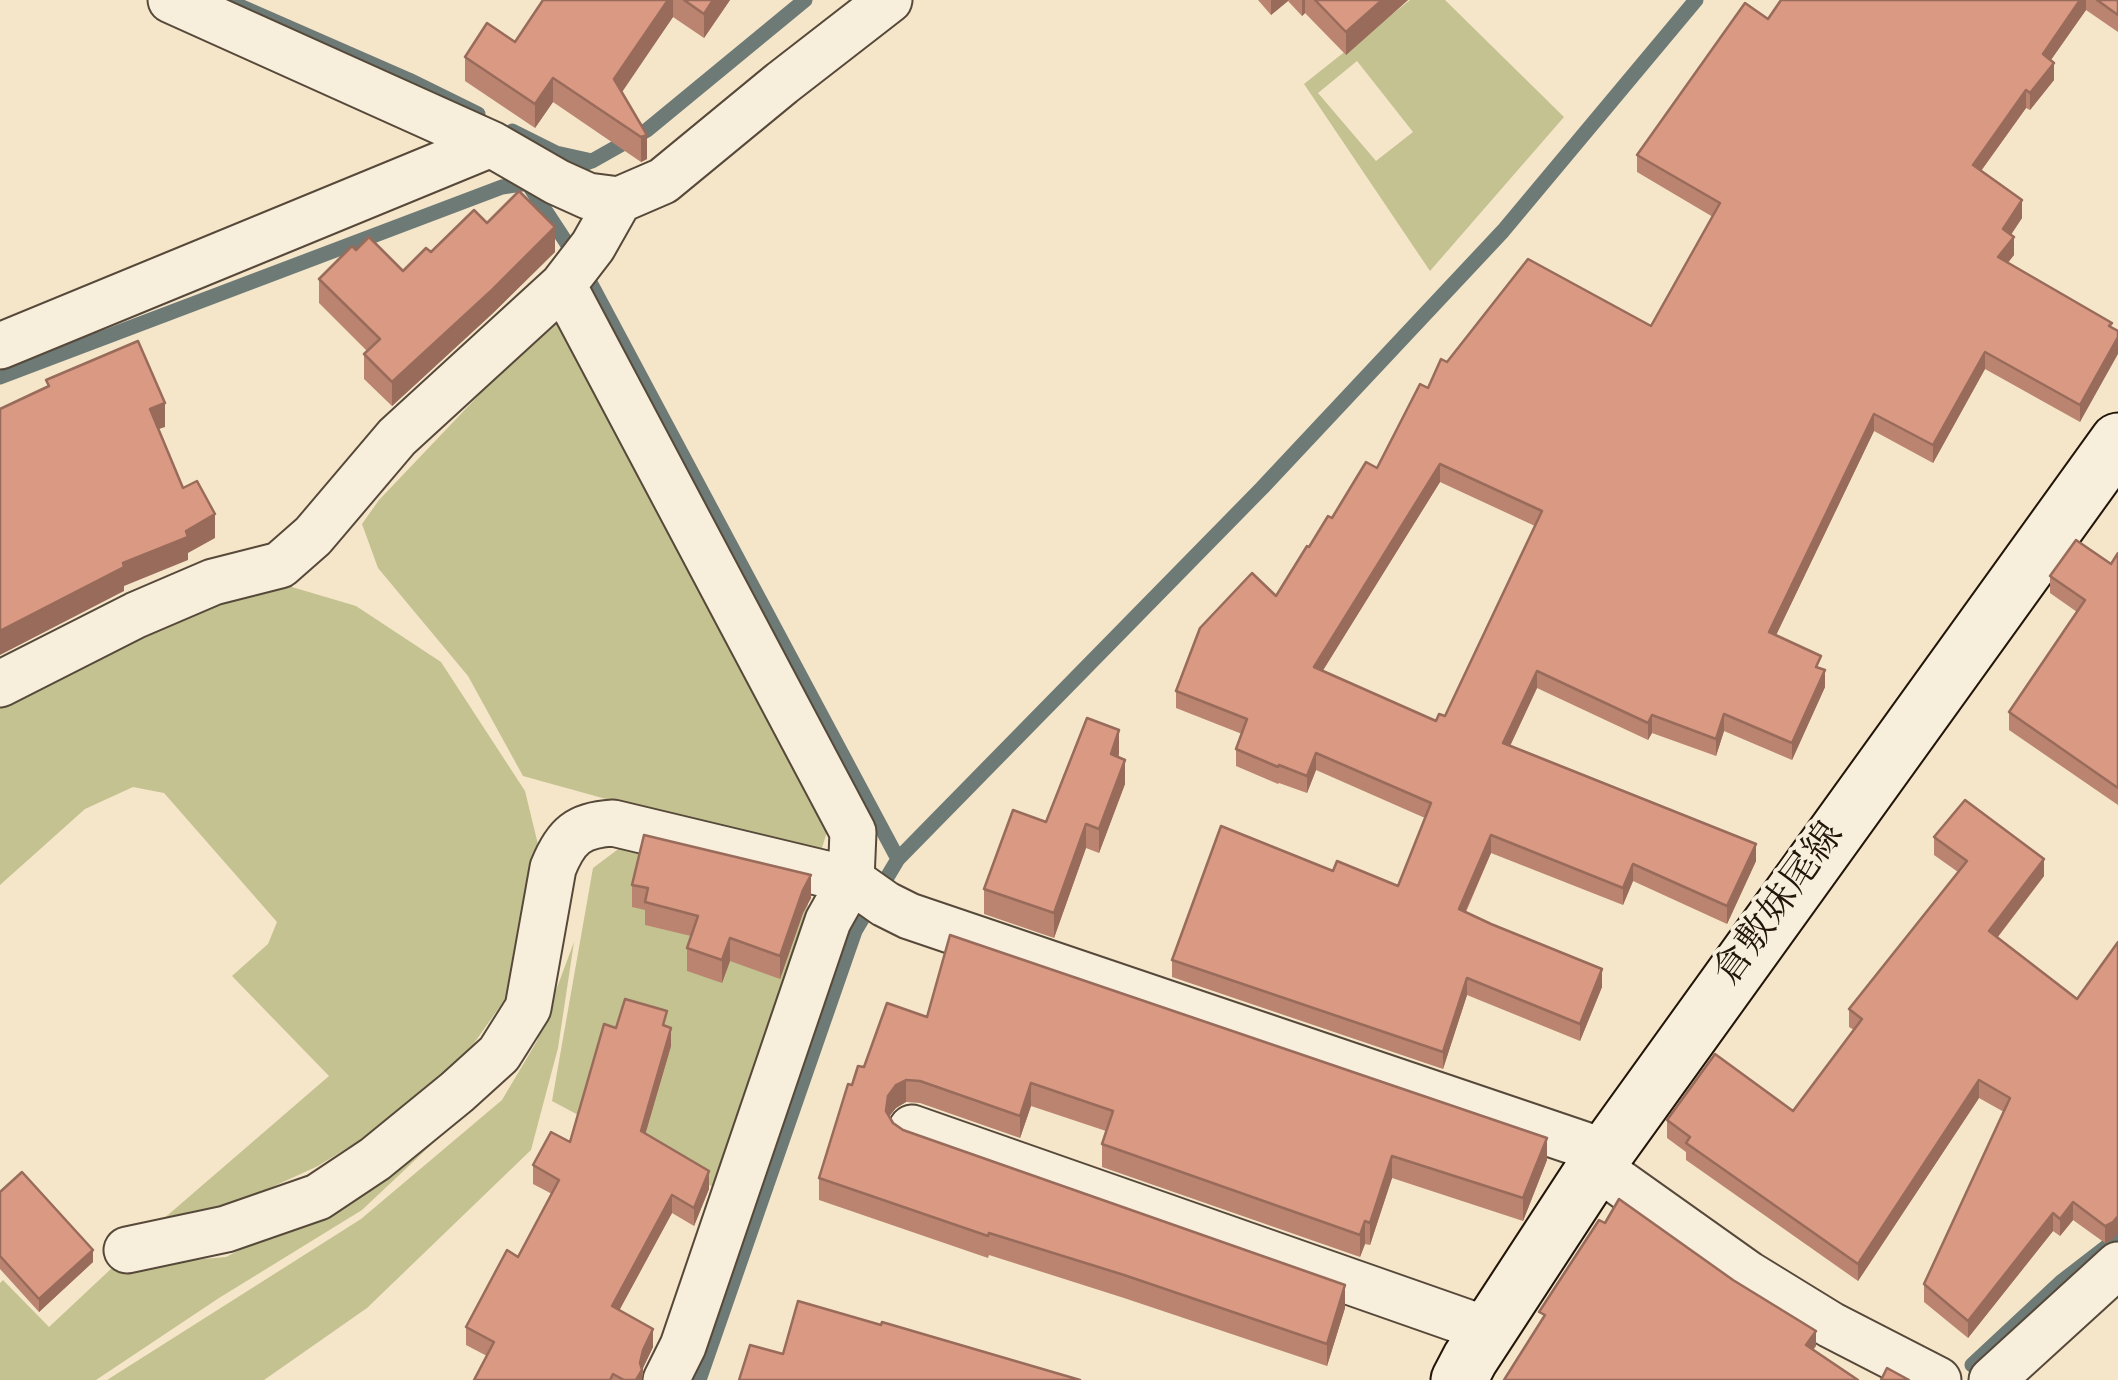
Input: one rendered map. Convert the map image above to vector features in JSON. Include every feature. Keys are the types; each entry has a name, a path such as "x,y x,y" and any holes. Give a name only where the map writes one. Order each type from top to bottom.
{"main road":[{"name":"倉敷妹尾線","path":"1459,1380 1600,1159 2118,441"}],"street":[{"path":"171,0 491,144 588,196 619,200 663,181 889,0"},
{"path":"0,346 491,144"},
{"path":"0,684 136,614 213,582 280,565 312,536 397,436 576,269 619,200"},
{"path":"576,269 853,832 867,891"},
{"path":"127,1250 226,1229 318,1196 374,1159 457,1092 499,1054 528,1008 560,850 574,833 594,824 614,824 867,891 928,923 1600,1159 1748,1274 1831,1326 1938,1380"},
{"path":"666,1380 684,1346 828,921 867,891"},
{"path":"912,1128 1488,1330"},
{"path":"1992,1380 2116,1271"}],"shaded area":[{"path":"1410,0 1445,0 1564,117 1430,271 1304,84","holes":["1357,61 1413,132 1376,161 1318,93"]},
{"path":"555,315 829,825 819,858 523,776 468,676 378,568 362,524 379,500"},
{"path":"275,582 356,606 441,662 525,791 544,869 522,975 470,1049 402,1114 318,1166 235,1204 154,1227 329,1076 232,976 268,944 277,922 164,793 133,787 85,809 0,885 0,708 31,684 171,613"},
{"path":"621,847 807,893 808,906 715,1188 552,1101 593,868"},
{"path":"574,942 558,1048 531,1150 367,1308 264,1380 107,1380 361,1219 502,1100 537,1041"},
{"path":"500,1080 362,1210 96,1380 0,1380 3,1280 49,1327 113,1267 226,1257 395,1170"}],"building":[{"path":"543,0 668,0 614,79 647,135 641,137 553,78 535,104 465,57 487,23 515,42"},
{"path":"684,0 713,0 704,14"},
{"path":"1315,0 1382,0 1346,32"},
{"path":"1781,0 2080,0 2043,54 2054,63 2030,93 2026,90 1973,165 2022,200 2003,229 2014,237 1998,257 2112,323 2109,326 2118,331 2080,405 1985,352 1933,445 1874,414 1769,632 1821,656 1816,667 1825,670 1792,743 1724,714 1716,739 1652,715 1648,723 1537,671 1503,743 1756,844 1727,906 1633,864 1623,888 1491,835 1459,909 1602,969 1580,1024 1467,978 1443,1052 1172,960 1221,826 1333,871 1337,861 1398,886 1431,803 1316,753 1307,776 1236,749 1247,719 1176,691 1200,628 1252,573 1276,596 1366,462 1377,468 1420,384 1428,388 1441,359 1447,362 1528,259 1651,326 1720,203 1637,155 1745,3 1768,19","holes":["1440,464 1542,511 1445,716 1439,714 1436,721 1314,667"]},
{"path":"2097,0 2118,0 2118,15"},
{"path":"519,191 555,227 392,382 364,354 380,339 319,279 352,246 356,250 369,237 403,271 426,248 431,252 474,210 487,223"},
{"path":"138,341 165,403 150,409 183,488 197,481 215,514 186,531 188,537 123,563 124,567 0,631 0,409 49,386 46,380"},
{"path":"2076,540 2111,564 2118,553 2118,788 2009,712 2085,600 2050,576"},
{"path":"1087,718 1119,730 1111,754 1125,760 1099,829 1086,824 1054,913 984,889 1013,810 1046,822"},
{"path":"1965,800 2044,859 1989,931 2077,999 2118,942 2118,1216 2105,1226 2073,1202 2060,1219 2053,1213 1968,1321 1924,1284 2010,1098 1979,1080 1858,1264 1686,1143 1690,1137 1667,1120 1715,1054 1793,1111 1862,1019 1849,1009 1967,861 1934,837"},
{"path":"644,835 811,875 780,956 730,938 722,960 687,948 698,916 645,902 648,888 632,885"},
{"path":"950,935 1547,1138 1523,1198 1392,1156 1370,1223 1365,1221 1360,1235 1102,1144 1113,1111 1031,1083 1020,1116 920,1081 906,1080 888,1096 886,1111 903,1130 1345,1285 1327,1344 819,1178 848,1084 852,1085 858,1066 864,1067 887,1003 927,1017"},
{"path":"625,999 667,1011 663,1025 671,1028 641,1131 709,1171 694,1208 672,1195 612,1306 653,1329 643,1350 642,1370 636,1380 624,1380 613,1374 610,1380 474,1380 494,1342 466,1327 507,1250 518,1257 559,1180 533,1165 551,1132 570,1142 604,1024 616,1028"},
{"path":"22,1172 93,1250 39,1299 0,1256 0,1192"},
{"path":"1619,1199 1733,1280 1816,1331 1806,1345 1858,1380 1504,1380 1545,1315 1539,1312 1599,1220 1605,1223"},
{"path":"798,1301 1080,1380 739,1380 750,1345 783,1354"},
{"path":"1887,1368 1909,1380 1881,1380"}],"waterway":[{"path":"561,172 592,161 647,130 805,0"},
{"path":"699,1380 855,931 898,859 1262,488 1503,231 1696,0"},
{"path":"235,4 478,114"},
{"path":"512,131 556,153 592,161"},
{"path":"0,377 502,187 535,182"},
{"path":"528,184 592,286 898,859"},
{"path":"1972,1365 2061,1282 2118,1238"}]}
